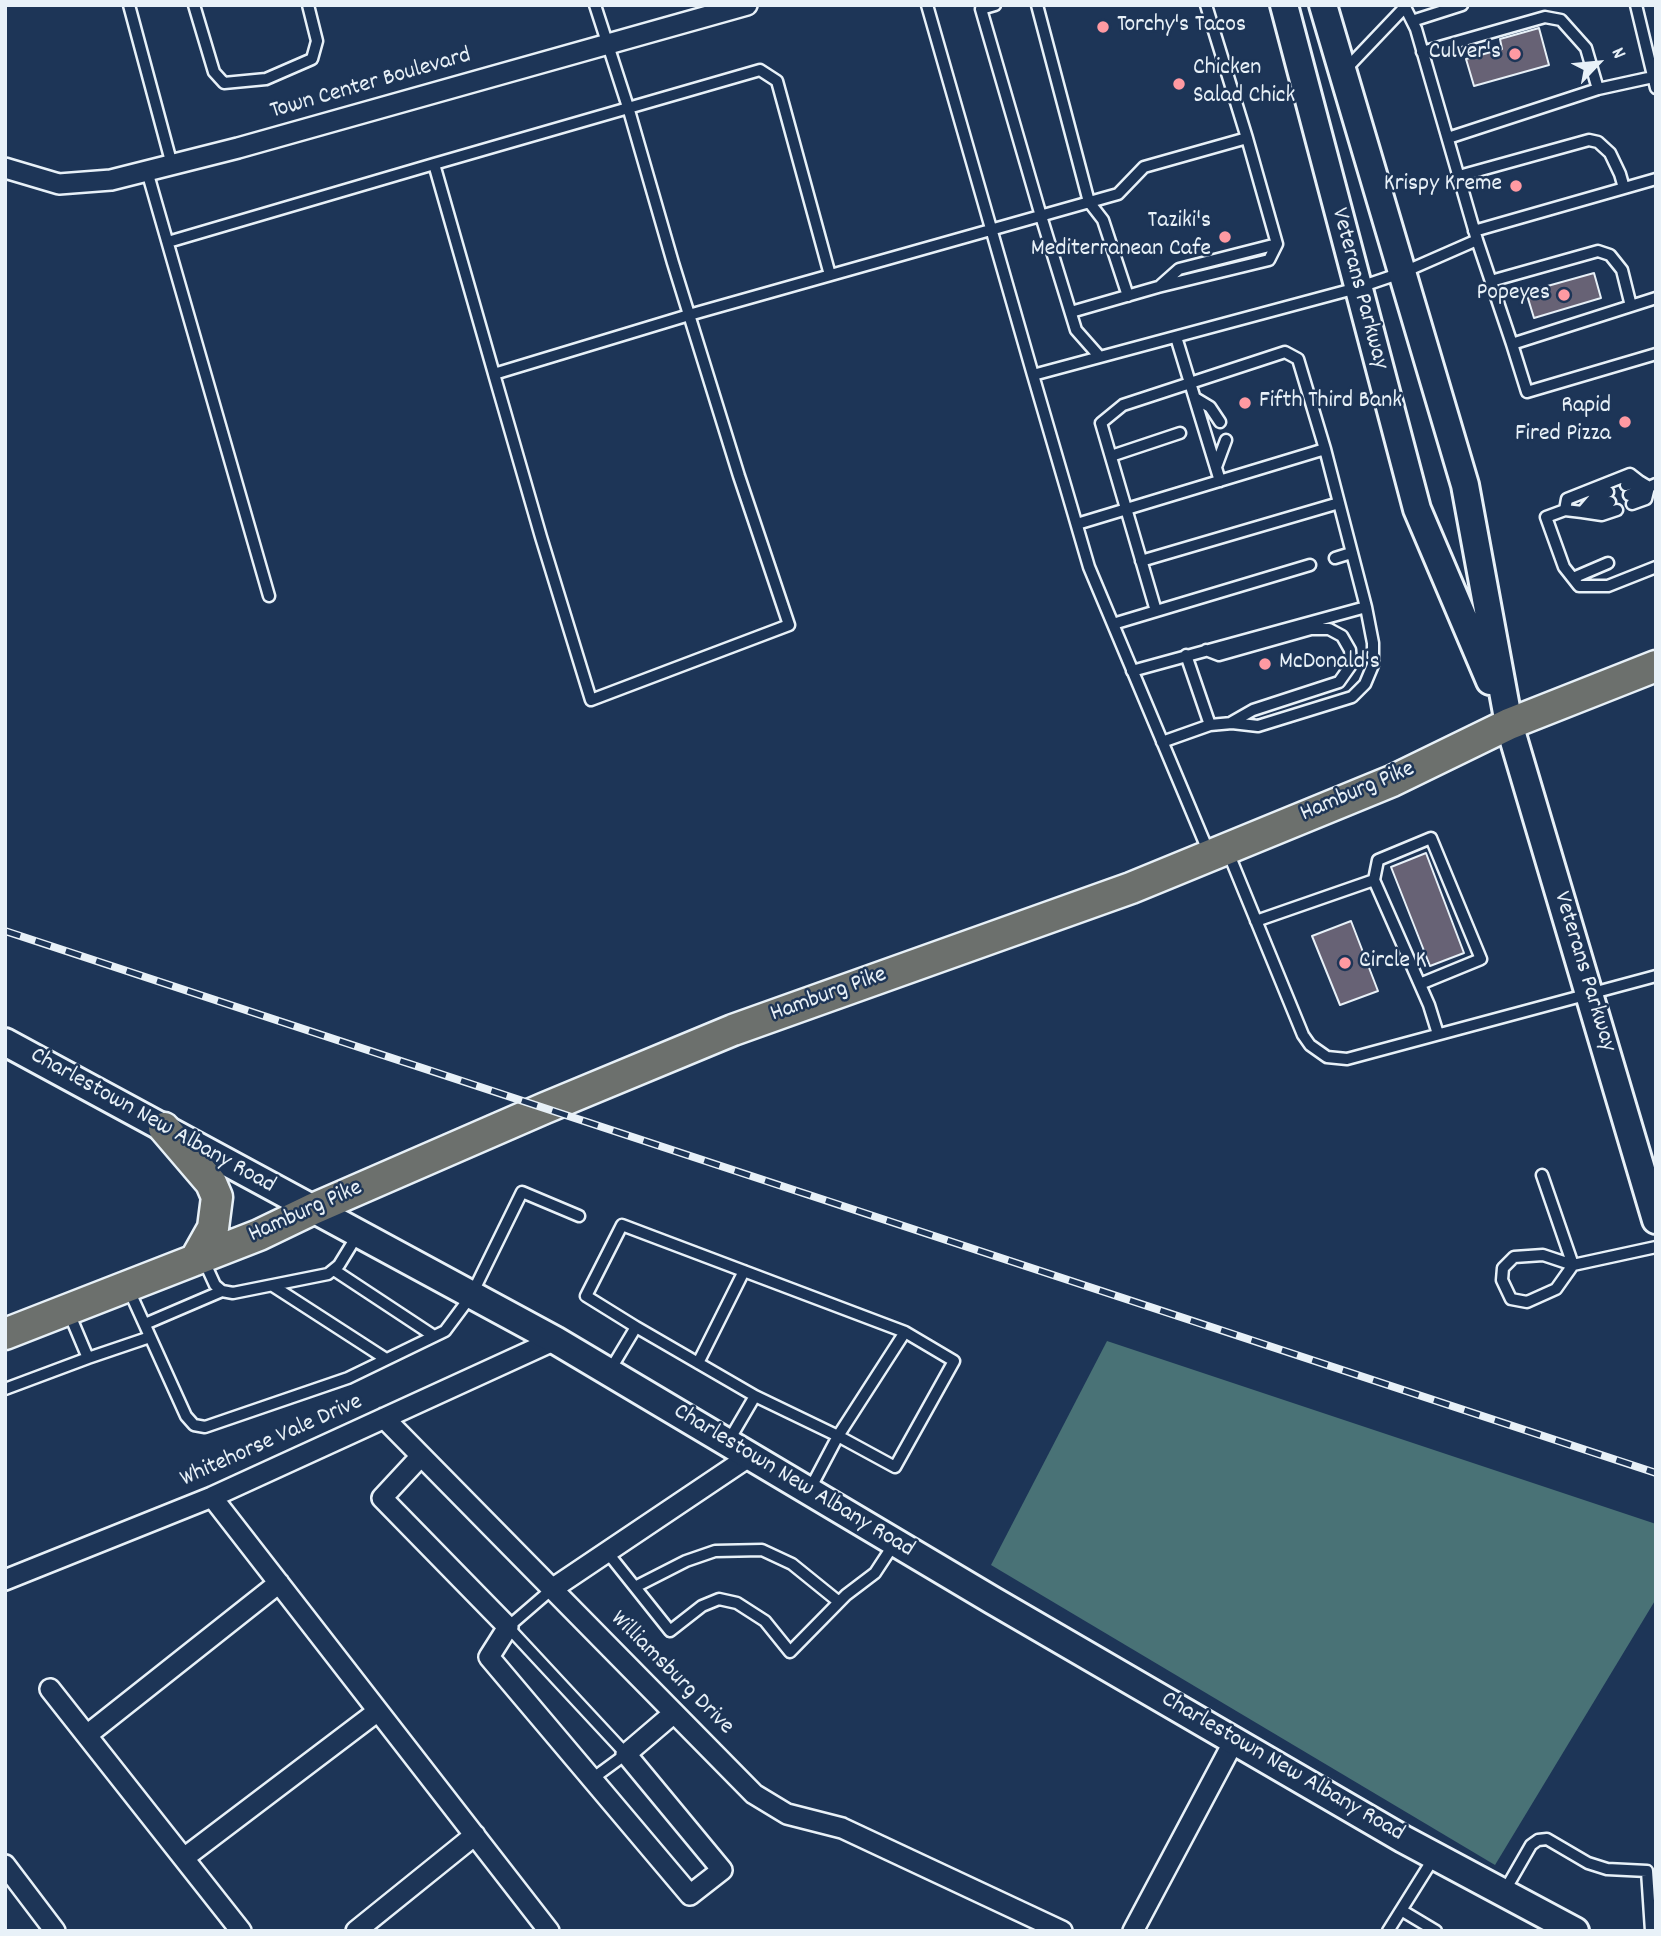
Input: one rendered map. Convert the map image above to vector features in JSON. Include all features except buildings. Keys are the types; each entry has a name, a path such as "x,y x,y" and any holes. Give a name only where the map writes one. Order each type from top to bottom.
{"main road":[{"name":"Veterans Parkway","path":"1284,5 1417,509 1509,724"},
{"name":"Veterans Parkway","path":"1323,5 1465,485 1509,724 1656,1220"},
{"name":"Hamburg Pike","path":"5,1334 259,1235 313,1209 733,1030 1131,888 1392,781 1509,724 1656,666"},
{"name":"Charlestown New Albany Road","path":"5,1042 555,1340 1234,1741 1504,1892 1540,1917 1575,1931"},
{"path":"164,1128 211,1183 217,1197 213,1228 199,1259"}],"street":[{"name":"Town Center Boulevard","path":"5,168 59,184 111,180 238,148 747,5"},
{"name":"Whitehorse Vale Drive","path":"5,1580 212,1497 555,1340"},
{"name":"Williamsburg Drive","path":"384,1418 754,1794 788,1814 842,1828 1062,1931"},
{"path":"552,1589 607,1552 739,1450"},
{"path":"421,1456 382,1498 508,1627 489,1657 690,1895 722,1870 626,1754 674,1713"},
{"path":"212,1497 550,1931"},
{"path":"87,1735 279,1583"},
{"path":"50,1689 241,1931"},
{"path":"184,1858 378,1711"},
{"path":"1133,1931 1234,1741"},
{"path":"356,1931 475,1835"},
{"path":"5,1865 55,1931"}],"lane":[{"path":"129,5 172,165"},
{"path":"194,5 214,72 224,83 266,79 312,58 317,41 308,5"},
{"path":"434,164 541,537 591,699 789,625 739,476 595,5"},
{"path":"927,5 1089,567 1162,743 1256,921 1303,1035 1318,1053 1327,1058 1347,1059 1656,976"},
{"path":"995,5 981,9 1041,216 1076,330 1099,356"},
{"path":"1037,5 1089,202 1103,220 1128,296"},
{"path":"1071,312 1269,260 1277,244 1206,5"},
{"path":"1412,21 1462,5"},
{"path":"1636,5 1656,88"},
{"path":"1343,72 1405,6 1422,52 1476,236 1527,392 1656,354"},
{"path":"1422,52 1545,17 1561,20 1586,48 1598,89"},
{"path":"168,242 760,70 777,81 830,275"},
{"path":"1448,138 1598,89 1654,77"},
{"path":"494,374 689,315 1118,194 1144,167 1247,138"},
{"path":"1458,176 1589,140 1598,142 1610,153 1624,188"},
{"path":"147,171 269,596"},
{"path":"1033,375 1357,288 1404,272 1476,236 1656,179"},
{"path":"1491,281 1598,251 1610,256 1622,270 1632,306"},
{"path":"1512,344 1656,298"},
{"path":"1177,337 1220,481"},
{"path":"1156,611 1101,423 1123,405 1285,352 1298,359 1325,449 1366,607 1373,643 1373,665 1365,684 1352,697 1258,726 1232,723 1210,725 1162,743"},
{"path":"1195,398 1210,408 1220,422"},
{"path":"1111,456 1180,433"},
{"path":"1216,467 1226,440"},
{"path":"1077,524 1325,449"},
{"path":"1565,510 1567,499 1630,474 1653,486"},
{"path":"1639,481 1629,495 1653,486"},
{"path":"1582,512 1594,498 1612,501 1602,515 1565,510 1546,517 1564,567 1579,586 1608,586 1656,567"},
{"path":"1141,561 1339,503"},
{"path":"1335,558 1351,553"},
{"path":"1573,578 1608,563"},
{"path":"1113,624 1310,565"},
{"path":"1132,671 1366,607"},
{"path":"1206,650 1219,655 1311,629 1329,629 1342,636 1350,650 1351,665 1339,682 1253,710 1232,723"},
{"path":"1186,655 1210,725"},
{"path":"1420,984 1481,959 1432,838 1378,860 1374,880 1420,984 1438,1034"},
{"path":"1256,921 1374,880"},
{"path":"1542,1175 1573,1265"},
{"path":"128,1286 186,1416 194,1425 205,1427 348,1378 445,1331 471,1296 522,1192 579,1216"},
{"path":"622,1225 744,1271 905,1332 954,1361 895,1467 755,1396 586,1296 622,1225"},
{"path":"199,1259 215,1285 222,1291 233,1293 328,1274 339,1265 358,1234"},
{"path":"1573,1265 1556,1289 1527,1302 1511,1299 1502,1280 1503,1268 1514,1257 1543,1255 1573,1265 1656,1247"},
{"path":"334,1270 435,1336"},
{"path":"698,1363 744,1271"},
{"path":"273,1286 386,1359"},
{"path":"145,1324 222,1291"},
{"path":"68,1309 88,1359"},
{"path":"608,1372 636,1327"},
{"path":"808,1491 838,1436 905,1332"},
{"path":"5,1389 150,1337"},
{"path":"739,1450 755,1396"},
{"path":"607,1552 670,1631 702,1606 719,1599 737,1603 765,1620 790,1651 839,1602 875,1573 895,1543"},
{"path":"635,1587 715,1551 762,1550 792,1564 839,1602"},
{"path":"552,1589 508,1627 626,1754 592,1779"},
{"path":"1504,1892 1531,1844 1547,1839 1588,1863 1606,1869 1651,1870 1651,1931"},
{"path":"1388,1931 1435,1855"},
{"path":"1401,1910 1436,1931"}],"green space":[{"path":"1107,1341 1656,1524 1656,1599 1495,1865 991,1565"}],"railway":[{"path":"5,931 1656,1473"}],"place":[{"name":"Torchy's Tacos","path":"1103,27"},
{"name":"Culver's","path":"1515,54"},
{"name":"Chicken Salad Chick","path":"1179,84"},
{"name":"Krispy Kreme","path":"1516,186"},
{"name":"Taziki's Mediterranean Cafe","path":"1225,237"},
{"name":"Popeyes","path":"1564,295"},
{"name":"Fifth Third Bank","path":"1245,403"},
{"name":"Rapid Fired Pizza","path":"1625,422"},
{"name":"McDonald's","path":"1265,664"},
{"name":"Circle K","path":"1345,963"}]}
